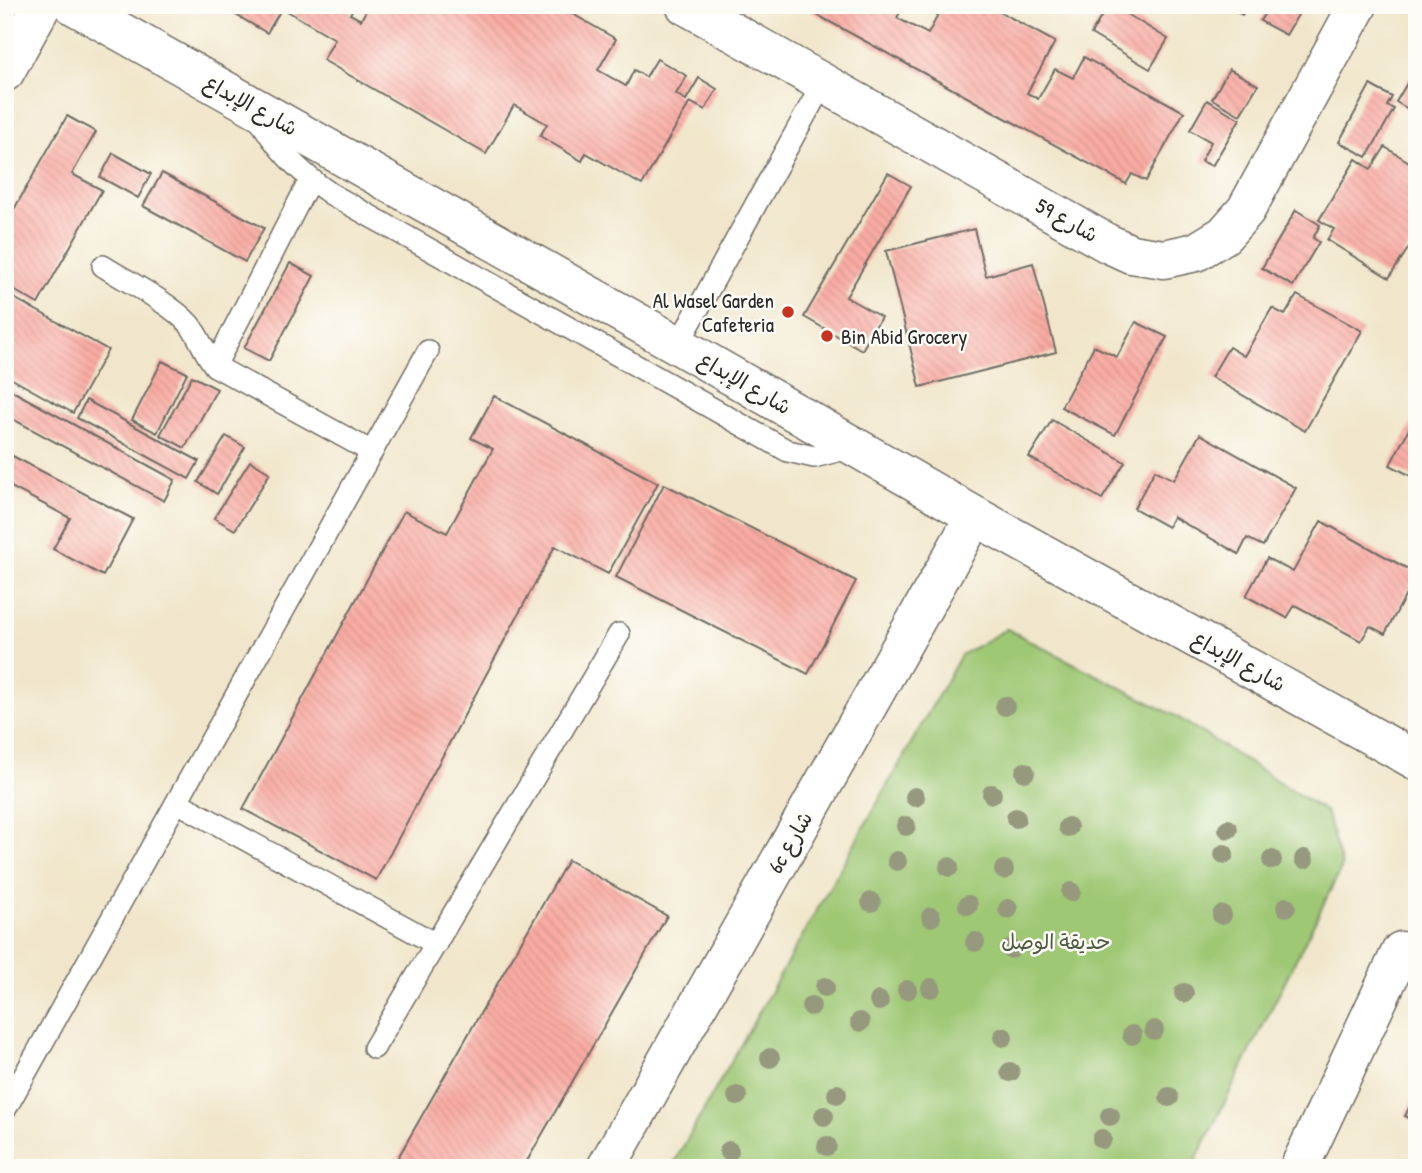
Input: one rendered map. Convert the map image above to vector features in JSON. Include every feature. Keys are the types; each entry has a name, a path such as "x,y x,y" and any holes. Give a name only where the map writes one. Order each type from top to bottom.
{"street":[{"path":"5,72 42,5"},
{"name":"شارع الإبداع","path":"73,5 678,345 975,516 1417,761"},
{"name":"شارع 59","path":"685,5 1107,243 1131,254 1164,259 1196,252 1224,235 1246,210 1358,5"},
{"name":"6c شارع","path":"606,1168 975,516"},
{"path":"1299,1168 1401,951"}],"lane":[{"path":"678,345 823,83"},
{"path":"251,105 277,145 310,180 331,194 788,451 814,457 856,446"},
{"path":"215,366 310,180"},
{"path":"103,266 177,313 190,325 205,354 215,366 372,452"},
{"path":"5,1110 428,351"},
{"path":"374,1048 619,634"},
{"path":"177,802 436,944"}],"green space":[{"name":"حديقة الوصل","path":"1007,629 1174,715 1326,812 1342,867 1192,1168 671,1168 961,655"}],"building":[{"path":"219,5 355,5 350,14 361,20 369,5 557,5 616,39 598,70 626,86 634,70 646,77 657,59 687,76 676,94 686,100 699,78 717,89 705,110 690,102 642,185 586,153 582,161 540,136 547,124 514,105 486,154 323,60 335,39 282,8 267,33"},
{"path":"799,5 904,5 897,18 928,34 938,15 930,10 933,5 988,5 1055,42 1027,93 1038,99 1055,69 1073,78 1084,57 1184,112 1146,181 1132,174 1126,184"},
{"path":"1108,5 1168,39 1150,69 1091,34"},
{"path":"1225,5 1248,5 1242,15"},
{"path":"1270,5 1304,5 1286,35 1260,21"},
{"path":"1417,66 1417,114 1396,102"},
{"path":"1229,69 1258,85 1240,115 1212,99"},
{"path":"1370,85 1392,97 1387,106 1394,109 1367,157 1339,142"},
{"path":"1207,100 1240,119 1212,166 1201,161 1211,142 1190,130"},
{"path":"67,116 96,132 72,174 102,190 38,304 5,285 5,225"},
{"path":"1385,147 1417,167 1417,235 1389,278 1327,240 1334,229 1319,220 1356,159 1371,169"},
{"path":"113,153 151,174 138,198 100,177"},
{"path":"162,173 264,228 245,262 143,206"},
{"path":"888,173 911,186 846,297 881,317 862,350 804,317"},
{"path":"1296,210 1320,225 1313,238 1319,242 1293,286 1262,268"},
{"path":"974,229 986,276 1033,263 1056,352 920,387 886,251"},
{"path":"290,263 314,276 269,361 244,348"},
{"path":"5,293 108,350 73,413 5,375"},
{"path":"1297,295 1362,331 1305,431 1211,377 1229,347 1244,356 1272,308 1285,315"},
{"path":"1136,322 1167,337 1115,435 1061,407 1094,346 1117,357"},
{"path":"162,361 187,373 157,433 132,420"},
{"path":"192,376 217,389 185,448 160,435"},
{"path":"5,387 175,480 164,501 5,415"},
{"path":"494,396 658,483 608,574 555,546 376,880 243,809 404,511 447,533 493,449 471,438"},
{"path":"86,400 199,461 189,479 77,418"},
{"path":"1417,414 1417,479 1390,465"},
{"path":"1052,420 1125,462 1102,499 1029,457"},
{"path":"1200,434 1296,488 1263,546 1247,538 1239,554 1173,517 1168,527 1134,508 1155,470 1174,480"},
{"path":"226,436 245,447 217,494 198,482"},
{"path":"5,452 133,519 103,576 53,549 70,518 5,484"},
{"path":"250,461 270,473 235,530 214,518"},
{"path":"664,484 856,581 808,674 616,577"},
{"path":"1321,521 1417,574 1385,634 1370,626 1361,641 1295,605 1287,618 1246,596 1267,558 1293,572"},
{"path":"568,860 667,916 523,1168 392,1168"},
{"path":"1417,1092 1417,1122 1405,1116"}],"place":[{"name":"Al Wasel Garden Cafeteria","path":"788,312"},
{"name":"Bin Abid Grocery","path":"827,336"}]}
